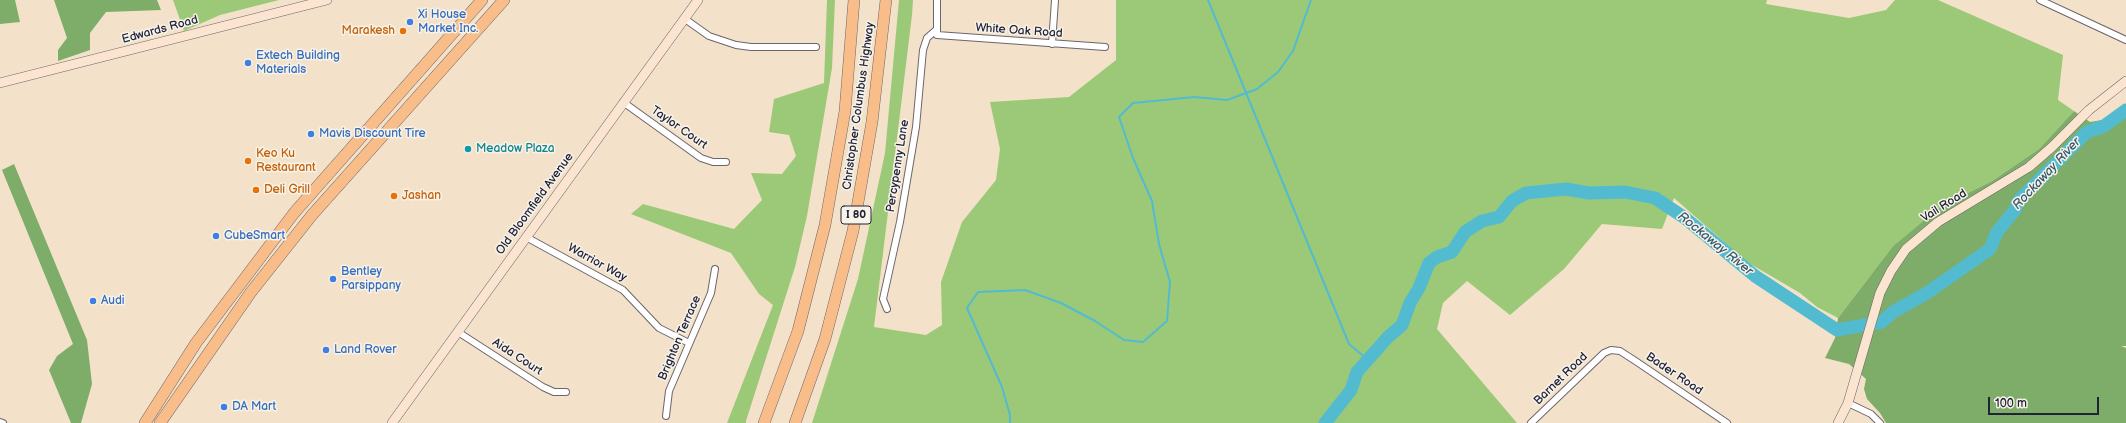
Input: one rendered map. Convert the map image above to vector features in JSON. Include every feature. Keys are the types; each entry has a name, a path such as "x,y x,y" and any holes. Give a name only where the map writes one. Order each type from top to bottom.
{"highway":[{"path":"145,423 196,343 294,213 482,0"},
{"path":"160,423 251,292 312,215 504,0"},
{"name":"Christopher Columbus Highway","path":"764,423 798,331 827,218 845,112 854,0"},
{"name":"Christopher Columbus Highway","path":"795,423 831,319 854,224 872,122 886,0"}],"street":[{"name":"Edwards Road","path":"0,83 327,0"},
{"name":"Old Bloomfield Avenue","path":"392,423 698,0"},
{"path":"936,0 936,30"},
{"path":"1052,44 1055,0"},
{"path":"2040,0 2126,40"},
{"path":"685,20 709,36 736,45 751,47 816,47"},
{"name":"White Oak Road","path":"936,30 937,35 950,37 1105,47"},
{"name":"Percypenny Lane","path":"887,310 883,299 900,222 916,127 923,50 927,38 936,30"},
{"name":"Vail Road","path":"1838,423 1848,403 1876,303 1891,271 1906,249 1938,222 2029,167 2052,147 2089,110 2126,81"},
{"name":"Taylor Court","path":"623,102 701,158 713,162 726,162"},
{"name":"Warrior Way","path":"526,237 623,290 659,328 689,343"},
{"name":"Brighton Terrace","path":"666,416 668,391 711,293 715,269"},
{"name":"Aida Court","path":"458,332 543,387 554,392 566,392"},
{"name":"Bader Road","path":"1606,352 1611,350 1620,351 1727,423"},
{"name":"Barnet Road","path":"1531,423 1606,352"},
{"path":"1848,403 1871,414 1880,423"}],"green space":[{"path":"0,0 15,0 20,22 0,24"},
{"path":"54,0 157,0 161,10 106,12 90,33 90,50 58,61 58,50 67,38"},
{"path":"173,0 279,0 220,15 184,31"},
{"path":"827,0 835,0 832,68 807,216 795,267 746,423 727,423 773,305 759,294 731,253 631,214 643,204 734,229 762,200 751,173 782,174 796,156 789,135 769,132 774,99 824,83"},
{"path":"899,0 913,0 912,15 874,327 926,335 942,325 941,282 962,222 996,180 1000,149 990,102 1069,97 1116,60 1116,0 1767,0 1766,4 1849,18 1886,10 1895,0 1938,0 2063,55 2058,100 2074,111 2039,149 1992,181 1940,207 1893,246 1838,318 1817,307 1800,293 1747,262 1674,198 1662,229 1602,224 1564,269 1510,315 1467,281 1443,303 1437,329 1517,423 812,423 858,279 885,153"},
{"path":"2074,111 2090,122 2126,116 2126,346 2121,346 2126,348 2126,423 1886,423 1880,413 1867,399 1864,389 1866,379 1849,364 1825,358 1835,338 1838,318 1893,246 1940,207 1992,181 2039,149"},
{"path":"14,164 87,340 92,384 81,423 71,423 49,370 57,356 73,344 2,170"}],"waterway":[{"path":"1208,0 1349,344 1367,359"},
{"path":"1010,423 1010,415 1002,387 967,308 978,292 1025,290 1061,303 1095,321 1124,340 1143,342 1167,321 1170,282 1159,244 1152,201 1133,158 1119,117 1133,103 1194,97 1227,100 1257,89 1278,72 1293,51 1311,0"},
{"name":"Rockaway River","path":"1325,423 1351,390 1357,372 1388,337 1402,325 1410,303 1419,288 1429,263 1437,257 1452,252 1465,232 1482,221 1499,217 1512,201 1526,193 1566,189 1589,193 1625,192 1655,198 1685,218 1755,276 1837,330 1882,322 1893,312 1927,293 1990,249 1997,232 2015,210 2019,200 2087,132 2104,126 2126,110"}],"place":[{"name":"Xi House Market Inc.","path":"410,22"},
{"name":"Marakesh","path":"403,31"},
{"name":"Extech Building Materials","path":"248,63"},
{"name":"Mavis Discount Tire","path":"311,134"},
{"name":"Meadow Plaza","path":"468,149"},
{"name":"Keo Ku Restaurant","path":"248,161"},
{"name":"Deli Grill","path":"256,190"},
{"name":"Jashan","path":"394,196"},
{"name":"CubeSmart","path":"216,236"},
{"name":"Bentley Parsippany","path":"333,279"},
{"name":"Audi","path":"93,301"},
{"name":"Land Rover","path":"326,350"},
{"name":"DA Mart","path":"224,407"}]}
